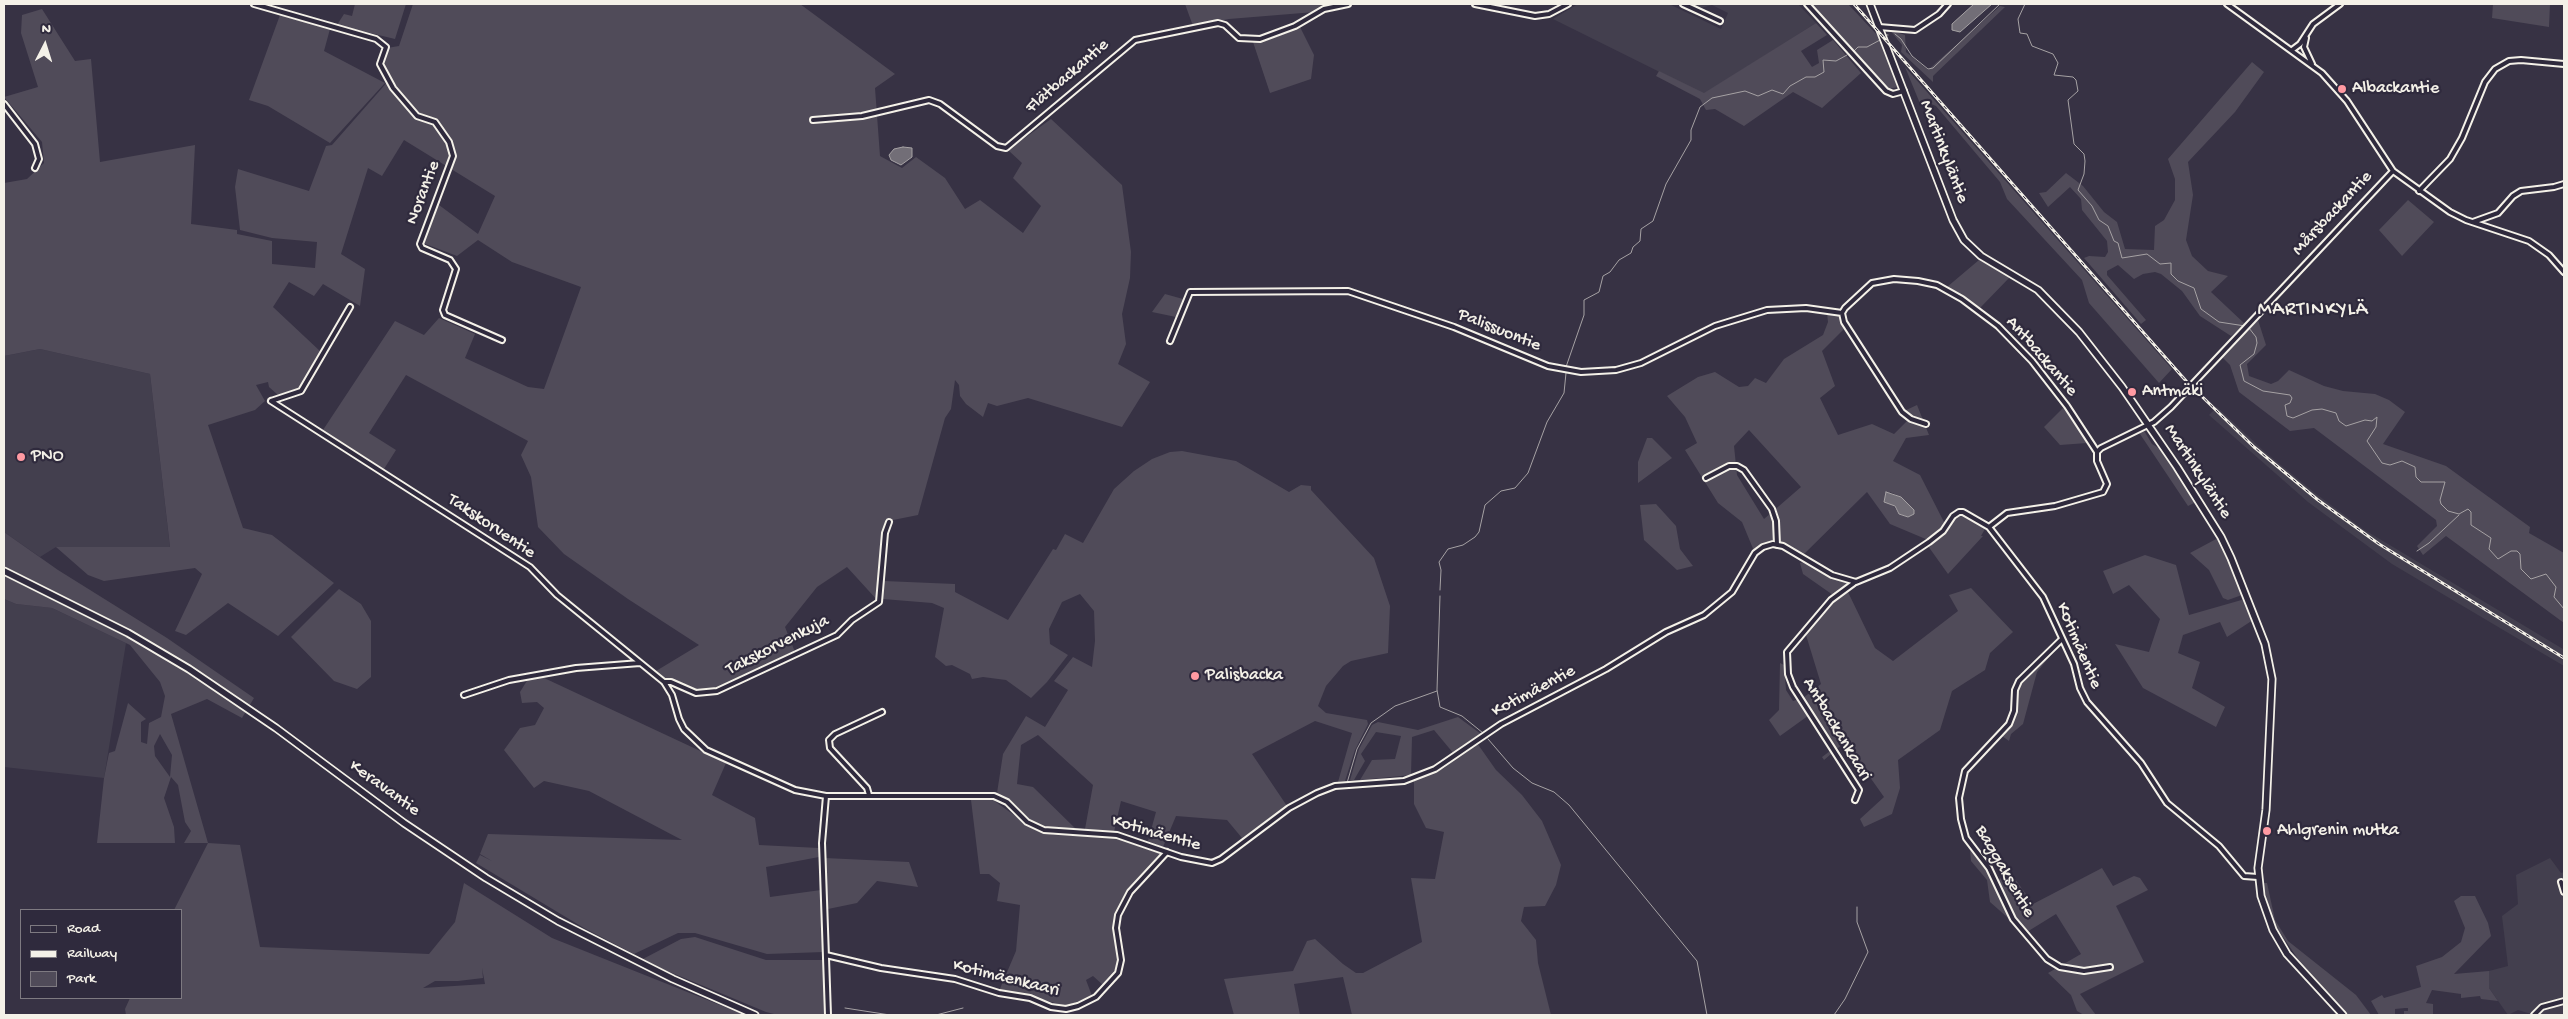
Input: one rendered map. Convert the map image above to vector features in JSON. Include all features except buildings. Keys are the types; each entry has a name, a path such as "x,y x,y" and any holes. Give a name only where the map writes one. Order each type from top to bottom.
{"street":[{"name":"Norantie","path":"254,4 376,40 386,47 380,64 393,88 418,116 435,122 449,142 453,156 420,244 422,248 450,260 456,269 443,310 445,315 502,340"},
{"name":"Flätbackantie","path":"813,120 862,116 929,100 940,104 997,146 1006,148 1024,135 1124,47 1135,40 1218,23 1226,25 1239,38 1260,39 1295,26 1324,10 1348,4"},
{"path":"1475,4 1542,16 1568,4"},
{"path":"1683,4 1720,21"},
{"path":"1806,4 1886,92 1893,94 1904,91"},
{"name":"Martinkyläntie","path":"1870,4 1953,220 1964,240 1982,256 2026,281 2055,307 2102,359 2178,467 2221,536 2265,644 2271,665 2270,758 2258,877 2263,904 2279,942 2294,962 2343,1015"},
{"path":"1880,27 1915,30 1939,14 1948,4"},
{"name":"Mårsbackantie","path":"2148,424 2171,407 2393,170 2347,101 2312,65 2228,4"},
{"path":"2292,50 2306,36 2313,24 2340,4"},
{"path":"2306,36 2304,47 2312,65"},
{"path":"2419,191 2450,159 2462,138 2485,82 2494,69 2509,61 2521,60 2564,64"},
{"path":"4,104 35,144 39,159 35,168"},
{"path":"2393,170 2450,212 2529,241 2550,255 2564,272"},
{"path":"2473,222 2498,212 2522,191 2564,184"},
{"name":"Antbackantie","path":"1842,313 1862,290 1872,283 1883,280 1918,281 1951,291 1998,326 2032,361 2067,406 2097,452"},
{"name":"Palissuontie","path":"1170,342 1190,292 1348,291 1454,327 1548,366 1582,372 1616,370 1641,363 1716,326 1767,310 1806,308 1842,313"},
{"name":"Takskorventie","path":"350,307 301,390 271,401 524,563 557,595 664,682 672,695 678,719 684,729 706,750 795,790 826,796"},
{"path":"1842,313 1849,331 1894,402 1911,419 1926,424"},
{"path":"1989,527 2006,513 2055,506 2103,492 2107,484 2098,466 2097,452 2100,448 2148,424"},
{"path":"1706,478 1729,466 1737,466 1744,470 1772,509 1776,521 1777,545 1832,575 1848,582 1856,582"},
{"name":"Kotimäentie","path":"1856,582 1890,568 1929,542 1943,531 1953,516 1959,512 1963,512 1989,527 2043,597 2061,640 2074,664 2080,688 2087,702 2141,763 2167,804 2219,846 2244,876 2258,877"},
{"name":"Takskorvenkuja","path":"664,682 671,682 696,693 707,694 836,635 852,620 879,602 885,533 888,522"},
{"name":"Kotimäentie","path":"826,796 994,796 1007,802 1028,822 1044,830 1106,832 1167,852 1212,863 1221,859 1289,808 1317,793 1335,786 1404,781 1435,769 1502,724 1606,669 1666,632 1710,611 1732,592 1755,553 1763,547 1777,545"},
{"name":"Keravantie","path":"4,571 128,633 189,669 276,728 413,829 486,878 558,921 665,976 755,1015"},
{"name":"Antbackankaari","path":"1855,800 1859,790 1793,687 1788,674 1787,652 1831,600 1856,582"},
{"name":"Baggaksentie","path":"2061,640 2019,681 2014,690 2014,711 2009,724 1965,771 1960,798 1961,819 1966,838 1989,868 2013,918 2047,959 2060,967 2084,971 2110,967"},
{"path":"464,695 508,680 576,668 640,663"},
{"path":"869,795 867,788 830,748 829,740 836,734 882,712"},
{"path":"826,796 822,843 828,1015"},
{"name":"Kotimäenkaari","path":"826,955 881,968 955,979 998,994 1030,998 1056,1008 1078,1006 1096,996 1118,973 1121,960 1121,947 1116,928 1118,915 1130,892 1167,852"},
{"path":"2561,882 2564,892"},
{"path":"2534,1015 2542,1007 2564,1001"}],"shaded area":[{"path":"1578,4 1669,4 1721,29 1728,13 1712,5 1701,8 1692,4 1798,4 1816,23 1704,94 1553,19"},
{"path":"1974,4 1992,4 1960,32 1952,30 1952,24"},
{"path":"912,148 912,157 901,165 891,160 889,155 894,149"},
{"path":"40,349 150,374 170,548 56,547 40,557 4,532 4,356"},
{"path":"2217,407 2265,452 2363,529 2563,649 2564,666 2392,564 2308,502 2209,415"},
{"path":"1886,492 1901,497 1914,510 1914,514 1908,517 1899,514 1895,506 1884,502"},
{"path":"4,599 16,604 52,608 126,643 104,778 4,767"},
{"path":"2550,858 2561,873 2564,872 2564,1015 2534,1015 2518,1010 2508,1015 2489,988 2489,971 2508,966 2502,916 2518,904 2516,875"}],"green space":[{"path":"355,4 406,4 395,39 337,25 344,14 352,16"},
{"path":"413,4 800,4 895,74 875,88 880,156 902,168 916,157 945,178 965,209 980,200 1023,233 1041,206 1013,178 1022,163 1008,150 1051,119 1122,185 1131,252 1130,278 1122,314 1126,344 1118,364 1150,382 1122,427 1028,398 997,406 988,403 983,417 966,404 960,396 959,385 955,380 951,409 945,418 918,515 888,521 878,601 847,567 817,587 785,627 795,652 717,689 696,690 665,680 656,671 699,645 628,599 564,554 538,527 531,477 521,455 528,441 406,375 369,433 396,450 384,469 323,430 395,321 424,335 439,318 475,334 465,358 528,387 544,389 581,287 512,262 478,240 457,256 423,243 439,205 478,234 495,196 404,140 382,176 368,168 341,254 365,269 360,306 323,284 314,296 289,282 273,307 321,352 299,389 278,395 269,387 268,382 256,385 265,401 255,410 208,425 243,528 272,535 334,583 278,636 228,603 186,635 175,631 202,574 195,568 104,581 88,575 56,547 170,547 150,374 40,349 4,356 4,183 27,179 44,163 42,142 4,97 38,87 21,33 22,15 42,9 75,61 91,59 100,162 195,145 191,224 237,230 237,234 272,241 272,264 315,268 317,242 272,238 240,230 235,187 238,169 309,191 326,146 332,145 390,79 382,64 387,48 399,46"},
{"path":"1185,4 1335,4 1322,7 1315,12 1229,19 1193,26"},
{"path":"1811,4 1848,4 1879,37 1899,87 1887,89"},
{"path":"2493,4 2550,4 2549,27 2492,18"},
{"path":"2000,6 2005,7 1933,76 1933,82 1901,52 1902,45 1890,30 1905,35 1906,52 1928,70"},
{"path":"280,15 330,29 324,51 385,83 330,143 268,106 249,100"},
{"path":"1816,23 1827,35 1801,51 1812,67 1819,63 1817,50 1833,40 1861,73 1822,108 1793,92 1744,126 1715,109 1706,110 1700,99 1656,76 1659,71 1704,93"},
{"path":"1300,27 1314,55 1311,79 1270,93 1253,42 1268,40"},
{"path":"2252,62 2264,72 2235,112 2188,162 2193,195 2186,240 2192,256 2208,271 2228,276 2211,292 2245,324 2231,336 2200,316 2182,291 2161,274 2155,272 2143,274 2134,279 2118,265 2107,271 2107,275 2146,320 2141,324 2084,258 2089,256 2105,257 2108,252 2107,241 2082,210 2081,199 2070,187 2048,207 2039,193 2046,192 2066,173 2083,186 2104,212 2117,222 2125,249 2154,250 2155,226 2164,220 2175,200 2175,179 2168,159"},
{"path":"1905,67 2172,369 2159,383 2089,303 2082,280 2007,199 2000,182 1936,106 1922,100 1921,106"},
{"path":"2408,200 2434,222 2402,256 2379,230"},
{"path":"1979,260 2010,277 1979,309 1964,296 1947,287"},
{"path":"1165,294 1183,299 1176,317 1152,312"},
{"path":"1827,313 1840,316 1844,329 1822,351 1835,386 1820,398 1838,435 1872,424 1894,434 1908,420 1909,416 1904,411 1917,405 1929,435 1906,438 1893,461 1920,475 1945,524 1941,530 1928,540 1890,524 1867,492 1802,556 1784,544 1761,545 1754,551 1742,522 1718,503 1685,450 1697,443 1685,417 1667,396 1698,377 1715,372 1739,387 1748,386 1755,378 1766,383 1784,359 1823,335 1828,322","holes":["1749,430 1801,487 1764,519 1737,475 1734,446","1890,492 1901,497 1913,510 1914,514 1908,517 1899,514 1893,505"]},
{"path":"2258,320 2266,345 2247,364 2249,376 2271,384 2278,381 2289,370 2324,386 2343,391 2375,394 2389,400 2405,412 2383,444 2446,466 2530,527 2529,533 2564,553 2564,623 2446,536 2423,555 2417,546 2437,526 2436,520 2314,428 2290,431 2239,392 2230,365 2222,357"},
{"path":"2064,407 2087,443 2060,445 2044,427"},
{"path":"2143,429 2152,444 2162,450 2196,502 2188,506 2138,431"},
{"path":"1647,438 1652,438 1672,458 1638,483 1638,462"},
{"path":"1182,451 1236,461 1289,492 1301,485 1311,486 1311,490 1374,558 1390,606 1388,653 1351,661 1343,666 1326,686 1318,706 1326,713 1367,720 1368,724 1355,750 1345,781 1338,782 1352,733 1315,721 1252,754 1287,806 1242,838 1227,820 1176,816 1163,847 1148,841 1156,812 1121,801 1114,832 1085,829 1093,785 1038,735 1021,745 1017,784 1033,787 1076,829 1043,827 1029,820 1007,799 997,793 1003,754 1026,716 1045,727 1068,690 1054,681 1073,657 1092,667 1095,641 1094,611 1080,594 1062,602 1049,629 1050,644 1068,655 1047,682 1031,698 1006,680 983,677 972,679 970,674 952,665 946,666 935,657 944,608 932,603 883,599 884,581 955,584 955,592 1008,620 1053,549 1056,550 1065,534 1083,543 1114,489 1134,471 1152,459 1170,452"},
{"path":"1656,504 1676,526 1680,549 1693,566 1677,570 1644,540 1640,505"},
{"path":"1964,514 1986,527 1981,536 1983,536 1948,574 1928,546 1945,532 1955,517"},
{"path":"4,532 58,570 167,638 254,698 242,718 207,699 171,714 208,843 184,843 191,831 185,822 178,785 171,777 164,798 174,827 175,843 97,843 104,778 109,753 115,751 128,703 146,719 141,722 141,742 147,744 149,723 161,717 165,696 160,682 130,645 52,608 16,604 4,599","holes":["160,734 172,755 170,777 155,756 154,746"]},
{"path":"2218,538 2242,595 2228,600 2223,598 2209,570 2190,553"},
{"path":"2145,555 2176,565 2189,615 2245,599 2253,620 2227,637 2220,622 2183,635 2178,653 2200,662 2192,688 2225,707 2216,727 2143,688 2115,644 2149,652 2160,619 2129,585 2113,594 2103,571"},
{"path":"1804,562 1848,584 1833,595 1803,574 1800,563"},
{"path":"1971,588 2013,632 1990,653 1985,670 1952,691 1940,730 1898,760 1900,788 1892,814 1864,827 1860,819 1884,797 1845,742 1824,760 1822,757 1834,748 1812,713 1780,736 1769,720 1779,710 1780,663 1784,665 1786,690 1793,701 1803,698 1821,684 1806,635 1832,601 1847,590 1875,648 1893,661 1958,611 1949,595"},
{"path":"339,589 361,604 371,621 371,677 357,689 334,681 291,637"},
{"path":"2060,644 2037,672 2023,724 2011,734 2009,741 2002,736 2011,724 2019,685"},
{"path":"542,677 726,763 712,795 755,818 759,845 819,848 819,857 766,867 770,897 821,890 824,952 767,954 695,933 678,933 634,954 584,928 476,863 480,855 492,861 480,854 488,834 682,840 589,791 544,781 534,788 504,750 520,728 535,725 544,708 537,702 522,703 520,692 528,679"},
{"path":"1458,717 1481,734 1454,754 1434,730 1412,737 1411,775 1360,780 1372,760 1395,759 1401,736 1376,732 1361,754 1365,761 1354,780 1350,780 1359,749 1372,725 1378,722 1418,730"},
{"path":"1477,743 1496,770 1522,795 1542,821 1561,865 1556,885 1545,906 1524,907 1521,921 1536,940 1538,963 1551,1015 1352,1015 1343,977 1294,984 1300,1015 1234,1015 1224,979 1293,971 1307,941 1315,939 1356,973 1363,973 1422,942 1411,878 1435,879 1444,832 1426,828 1414,804 1414,781 1444,768"},
{"path":"971,800 993,800 1035,830 1054,835 1113,837 1161,854 1128,890 1121,901 1113,924 1114,939 1118,947 1117,967 1103,985 1093,976 1086,980 1092,996 1066,1006 1026,995 999,991 1016,951 1020,905 997,901 1000,883 989,874 980,874"},
{"path":"208,843 240,845 260,947 429,954 455,922 464,883 552,938 745,1015 126,1015 125,1009 130,999 182,999 182,909 175,909","holes":["482,968 485,984 423,988 435,981 483,978"]},
{"path":"1970,850 1989,871 1994,883 2010,872 2033,904 2102,868 2113,886 2134,876 2140,878 2148,890 2116,906 2144,962 2080,994 2096,1015 2084,1015 2077,1011 2071,995 2048,973 2081,954 2056,914 2022,935 2007,917 1990,902 1987,880 1971,861"},
{"path":"825,858 909,862 918,887 877,881 857,903 828,909"},
{"path":"2263,883 2267,883 2275,920 2288,941 2356,995 2371,1015 2348,1015 2298,959 2272,921"},
{"path":"2461,896 2475,896 2488,923 2491,936 2454,974 2489,971 2489,988 2498,1001 2481,999 2480,996 2461,998 2461,994 2432,990 2426,1003 2433,1004 2433,1015 2404,1015 2404,1011 2408,1011 2408,1008 2405,1008 2395,1009 2395,1015 2379,1015 2371,1001 2382,995 2384,998 2421,987 2416,966 2442,957 2461,942 2465,928 2454,901"},
{"path":"695,937 766,960 825,960 824,1015 778,1015 766,1012 641,960 681,939"}],"waterway":[{"path":"1895,34 1901,39 1912,56 1928,69 1933,68 2000,4"},
{"path":"2025,4 2018,19 2020,33 2027,34 2032,46 2053,54 2058,63 2054,75 2073,77 2076,80 2078,91 2068,100 2074,144 2084,154 2085,161 2084,174 2078,190 2092,206 2099,220 2108,226 2114,241 2118,243 2122,258 2147,254 2160,264 2171,263 2171,274 2178,281 2194,288 2201,309 2219,322 2245,326"},
{"path":"1854,51 1858,47 1867,47 1880,40"},
{"path":"1566,367 1584,315 1584,300 1599,292 1603,276 1610,272 1619,260 1631,253 1633,247 1640,241 1641,229 1653,221 1666,184 1691,140 1691,130 1700,107 1712,98 1745,91 1758,96 1772,90 1783,94 1790,86 1806,77 1815,77 1824,72 1823,60 1836,61 1847,55"},
{"path":"2249,328 2256,337 2257,343 2254,354 2240,365 2244,381 2263,391 2290,395 2292,398 2290,403 2285,405 2287,416 2293,418 2312,410 2322,409 2336,413 2339,421 2346,426 2365,420 2372,421 2377,417 2376,427 2367,441 2382,463 2390,465 2402,461 2415,467 2416,477 2421,482 2445,482 2440,500 2441,504 2448,511 2459,514 2468,509 2471,512 2471,525 2491,538 2489,549 2498,559 2511,551 2517,551 2520,554 2521,569 2531,579 2546,574 2556,587 2554,597 2564,609"},
{"path":"1440,590 1441,570 1439,562 1448,549 1463,545 1475,537 1479,532 1485,505 1501,491 1515,488 1528,473 1547,422 1564,393 1566,373"},
{"path":"2417,551 2429,543 2459,515"},
{"path":"1440,596 1437,690 1440,707 1462,716 1483,733"},
{"path":"1347,783 1357,749 1371,723 1395,706 1437,691"},
{"path":"1488,739 1513,768 1532,783 1554,792 1569,805 1697,961 1707,1015"},
{"path":"1834,1015 1845,999 1868,952 1857,922 1857,907"},
{"path":"845,1008 890,1015"},
{"path":"936,1015 963,1008"}],"railway":[{"path":"1854,4 2187,382 2254,447 2318,500 2379,544 2564,658"}],"place":[{"name":"Albackantie","path":"2342,89"},
{"name":"Antmäki","path":"2132,392"},
{"name":"PNO","path":"21,457"},
{"name":"Palisbacka","path":"1195,676"},
{"name":"Ahlgrenin mutka","path":"2267,831"}],"district":[{"name":"MARTINKYLÄ","path":"2313,311"}]}
